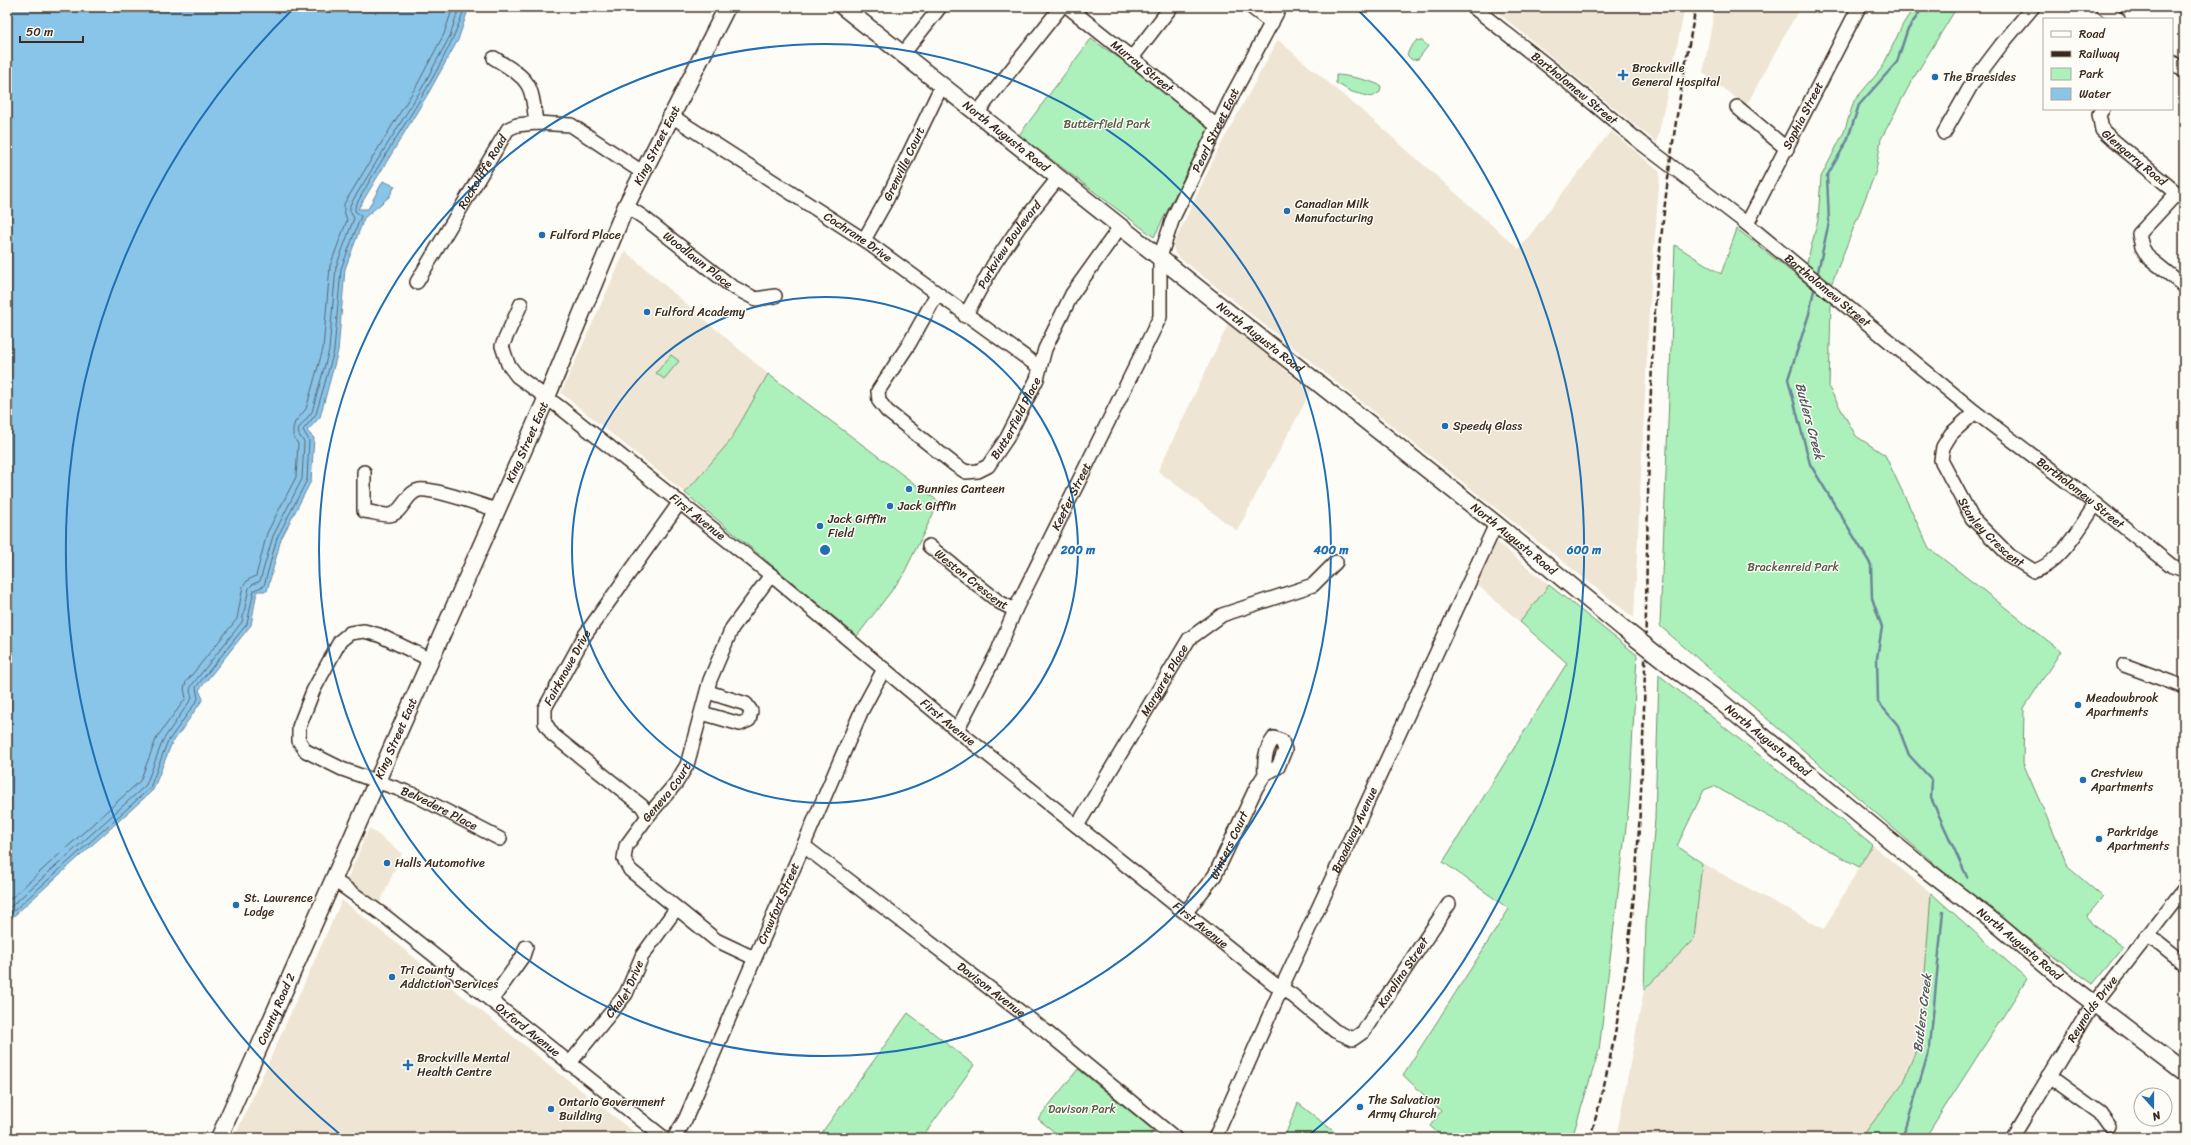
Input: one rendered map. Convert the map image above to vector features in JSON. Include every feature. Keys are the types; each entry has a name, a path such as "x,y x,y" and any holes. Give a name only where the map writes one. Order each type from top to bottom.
{"main road":[{"name":"King Street East","path":"334,880 547,397 626,206 670,116 727,7"},
{"name":"North Augusta Road","path":"843,7 1496,524 1624,629 1675,669 1721,702 1925,869 2184,1072"},
{"name":"County Road 2","path":"219,1138 334,880"}],"street":[{"path":"903,54 940,7"},
{"path":"977,113 1061,7"},
{"name":"Murray Street","path":"1068,7 1131,59 1217,126"},
{"path":"1131,59 1171,7"},
{"path":"1251,7 1272,23"},
{"name":"Pearl Street East","path":"1160,257 1173,218 1217,126 1280,7"},
{"name":"Bartholomew Street","path":"1473,7 1554,71 1641,143 1810,274 1975,412 2172,566 2184,570"},
{"name":"Sophia Street","path":"1747,224 1859,7"},
{"path":"1944,133 1973,82 2001,45 2033,7"},
{"path":"2103,7 2117,18"},
{"path":"494,58 522,76 529,85 536,123"},
{"path":"2173,63 2184,71"},
{"name":"Grenville Court","path":"864,240 887,199 942,86"},
{"path":"1737,106 1787,149"},
{"name":"Glengarry Road","path":"2102,110 2099,114 2102,130 2114,142 2180,196"},
{"name":"Cochrane Drive","path":"670,116 864,240 966,316 1039,367"},
{"name":"Rockcliffe Road","path":"416,282 508,129 517,125 536,123 571,125 642,172"},
{"name":"Parkview Boulevard","path":"966,316 994,264 1019,226 1059,177"},
{"path":"2180,196 2139,234 2142,247 2148,257 2184,286"},
{"name":"Woodlawn Place","path":"626,206 643,217 731,286 756,299 775,296"},
{"name":"Butterfield Place","path":"937,294 909,344 878,391 880,401 887,411 955,465 966,472 978,471 988,466 1007,438 1036,379 1045,348 1072,294 1120,227"},
{"name":"Keefer Street","path":"957,730 997,653 1015,610 1160,317 1160,257"},
{"name":"First Avenue","path":"521,304 502,346 508,364 517,376 547,397 771,575 957,730 1186,912 1280,989 1292,995 1335,1031 1354,1038"},
{"name":"Stanley Crescent","path":"1975,412 1951,434 1943,447 1941,460 1972,518 2010,556 2034,571 2045,568 2056,558 2095,505"},
{"path":"364,472 364,511 388,515 393,514 411,494 421,490 454,496 497,510"},
{"name":"Fairknowe Drive","path":"648,816 642,806 553,735 545,723 545,708 585,635 680,502"},
{"name":"Broadway Avenue","path":"1215,1138 1280,989 1496,524"},
{"name":"Weston Crescent","path":"929,546 999,602 1015,610"},
{"name":"Margaret Place","path":"1078,826 1189,639 1222,615 1313,585 1336,562"},
{"name":"Geneva Court","path":"754,958 716,940 676,909 630,870 624,859 626,846 648,816 676,783 687,765 708,692 710,680 732,628 771,575"},
{"name":"Belvedere Place","path":"431,660 379,635 364,631 350,633 340,641 314,691 299,727 299,741 306,751 336,766 376,783 389,785 415,795 500,839"},
{"path":"2124,665 2184,687"},
{"name":"Crawford Street","path":"674,1138 685,1120 861,712 884,669"},
{"path":"702,713 740,724 749,720 751,711 746,704 708,692"},
{"name":"Winters Court","path":"1186,912 1215,875 1256,788 1265,774"},
{"name":"Davison Avenue","path":"804,846 1044,1030 1176,1138"},
{"name":"Oxford Avenue","path":"334,880 386,917 664,1138"},
{"name":"Reynolds Drive","path":"2012,1138 2095,1002 2184,889"},
{"name":"Karolina Street","path":"1354,1038 1363,1032 1449,904"},
{"name":"Chalet Drive","path":"569,1064 626,994 642,956 676,909"},
{"path":"2146,936 2158,942 2184,963"},
{"path":"491,1001 523,956 526,947"},
{"path":"2049,1076 2100,1113 2110,1127"}],"shaded area":[{"name":"Brockville General Hospital","path":"1491,7 1685,7 1657,143"},
{"path":"1715,7 1800,7 1746,106 1703,73"},
{"path":"1278,40 1374,121 1519,249 1611,131 1660,172 1649,315 1634,618 1175,254 1173,245 1220,146"},
{"name":"Fulford Academy","path":"625,251 768,374 730,441 685,493 561,393"},
{"path":"1228,324 1311,391 1237,531 1158,471"},
{"path":"1497,542 1549,585 1520,622 1476,584"},
{"path":"369,828 402,853 379,905 347,880"},
{"path":"1872,845 1931,893 1920,1041 1902,1084 1861,1138 1616,1138 1644,990 1694,939 1702,863 1824,929"},
{"name":"Brockville Mental Health Centre","path":"342,900 641,1138 234,1138"}],"green space":[{"path":"1914,7 1957,7 1910,84 1881,139 1876,171 1831,285 1807,263 1818,220 1821,177 1844,132 1854,101 1882,68 1903,24"},
{"name":"Butterfield Park","path":"1091,39 1130,65 1210,126 1154,237 1019,135"},
{"path":"1417,40 1422,41 1428,46 1418,59 1412,60 1407,55 1410,48"},
{"path":"1336,75 1372,82 1381,86 1380,92 1372,97 1352,92 1336,83"},
{"name":"Brackenreid Park","path":"1737,229 1831,303 1829,388 1856,436 1885,455 1929,548 2061,651 2024,708 2023,763 2069,868 2103,897 2087,916 2092,924 2124,946 2093,984 1982,905 1660,626 1675,245 1721,274"},
{"path":"671,355 679,361 664,379 656,373"},
{"path":"768,374 939,502 902,577 857,636 685,493 730,441"},
{"path":"1549,585 1637,655 1629,802 1599,1050 1572,1138 1444,1138 1430,1126 1441,1111 1403,1075 1509,909 1443,862 1567,663 1520,622"},
{"path":"1659,675 1872,845 1859,867 1714,786 1704,790 1677,846 1702,863 1694,939 1644,990 1646,924 1655,819"},
{"path":"1931,893 2027,979 1925,1138 1861,1138 1902,1084 1920,1041"},
{"path":"908,1013 974,1065 922,1138 818,1138"},
{"name":"Davison Park","path":"1078,1069 1153,1130 1149,1138 1062,1138 1038,1119"},
{"path":"1298,1103 1342,1138 1284,1138"}],"water":[{"path":"7,7 469,7 458,40 429,92 358,209 368,209 383,181 395,186 389,197 364,218 345,269 338,351 320,417 307,431 314,438 311,481 281,539 267,591 257,591 251,625 199,690 203,699 171,745 153,790 7,922"}],"waterway":[{"name":"Butlers Creek","path":"1817,276 1829,222 1827,176 1847,141 1859,105 1897,62 1907,31 1923,7"},
{"name":"Butlers Creek","path":"1815,285 1809,314 1788,379 1810,464 1871,565 1872,598 1882,627 1877,658 1878,702 1897,724 1909,755 1932,780 1931,798 1967,877"},
{"name":"Butlers Creek","path":"1901,1138 1906,1128 1930,1047 1943,911"}],"railway":[{"path":"1590,1138 1604,1085 1615,1032 1631,925 1640,817 1645,665 1649,450 1654,319 1662,229 1673,140 1696,7"}],"place":[{"name":"Brockville General Hospital","path":"1623,75"},
{"name":"The Braesides","path":"1935,77"},
{"name":"Canadian Milk Manufacturing","path":"1287,211"},
{"name":"Fulford Place","path":"542,235"},
{"name":"Fulford Academy","path":"647,312"},
{"name":"Speedy Glass","path":"1445,426"},
{"name":"Bunnies Canteen","path":"909,489"},
{"name":"Jack Giffin","path":"890,506"},
{"name":"Jack Giffin Field","path":"820,526"},
{"name":"Meadowbrook Apartments","path":"2078,705"},
{"name":"Crestview Apartments","path":"2083,780"},
{"name":"Parkridge Apartments","path":"2099,839"},
{"name":"Halls Automotive","path":"387,863"},
{"name":"St. Lawrence Lodge","path":"236,905"},
{"name":"Tri County Addiction Services","path":"392,977"},
{"name":"Brockville Mental Health Centre","path":"408,1065"},
{"name":"The Salvation Army Church","path":"1360,1107"},
{"name":"Ontario Government Building","path":"551,1109"}]}
